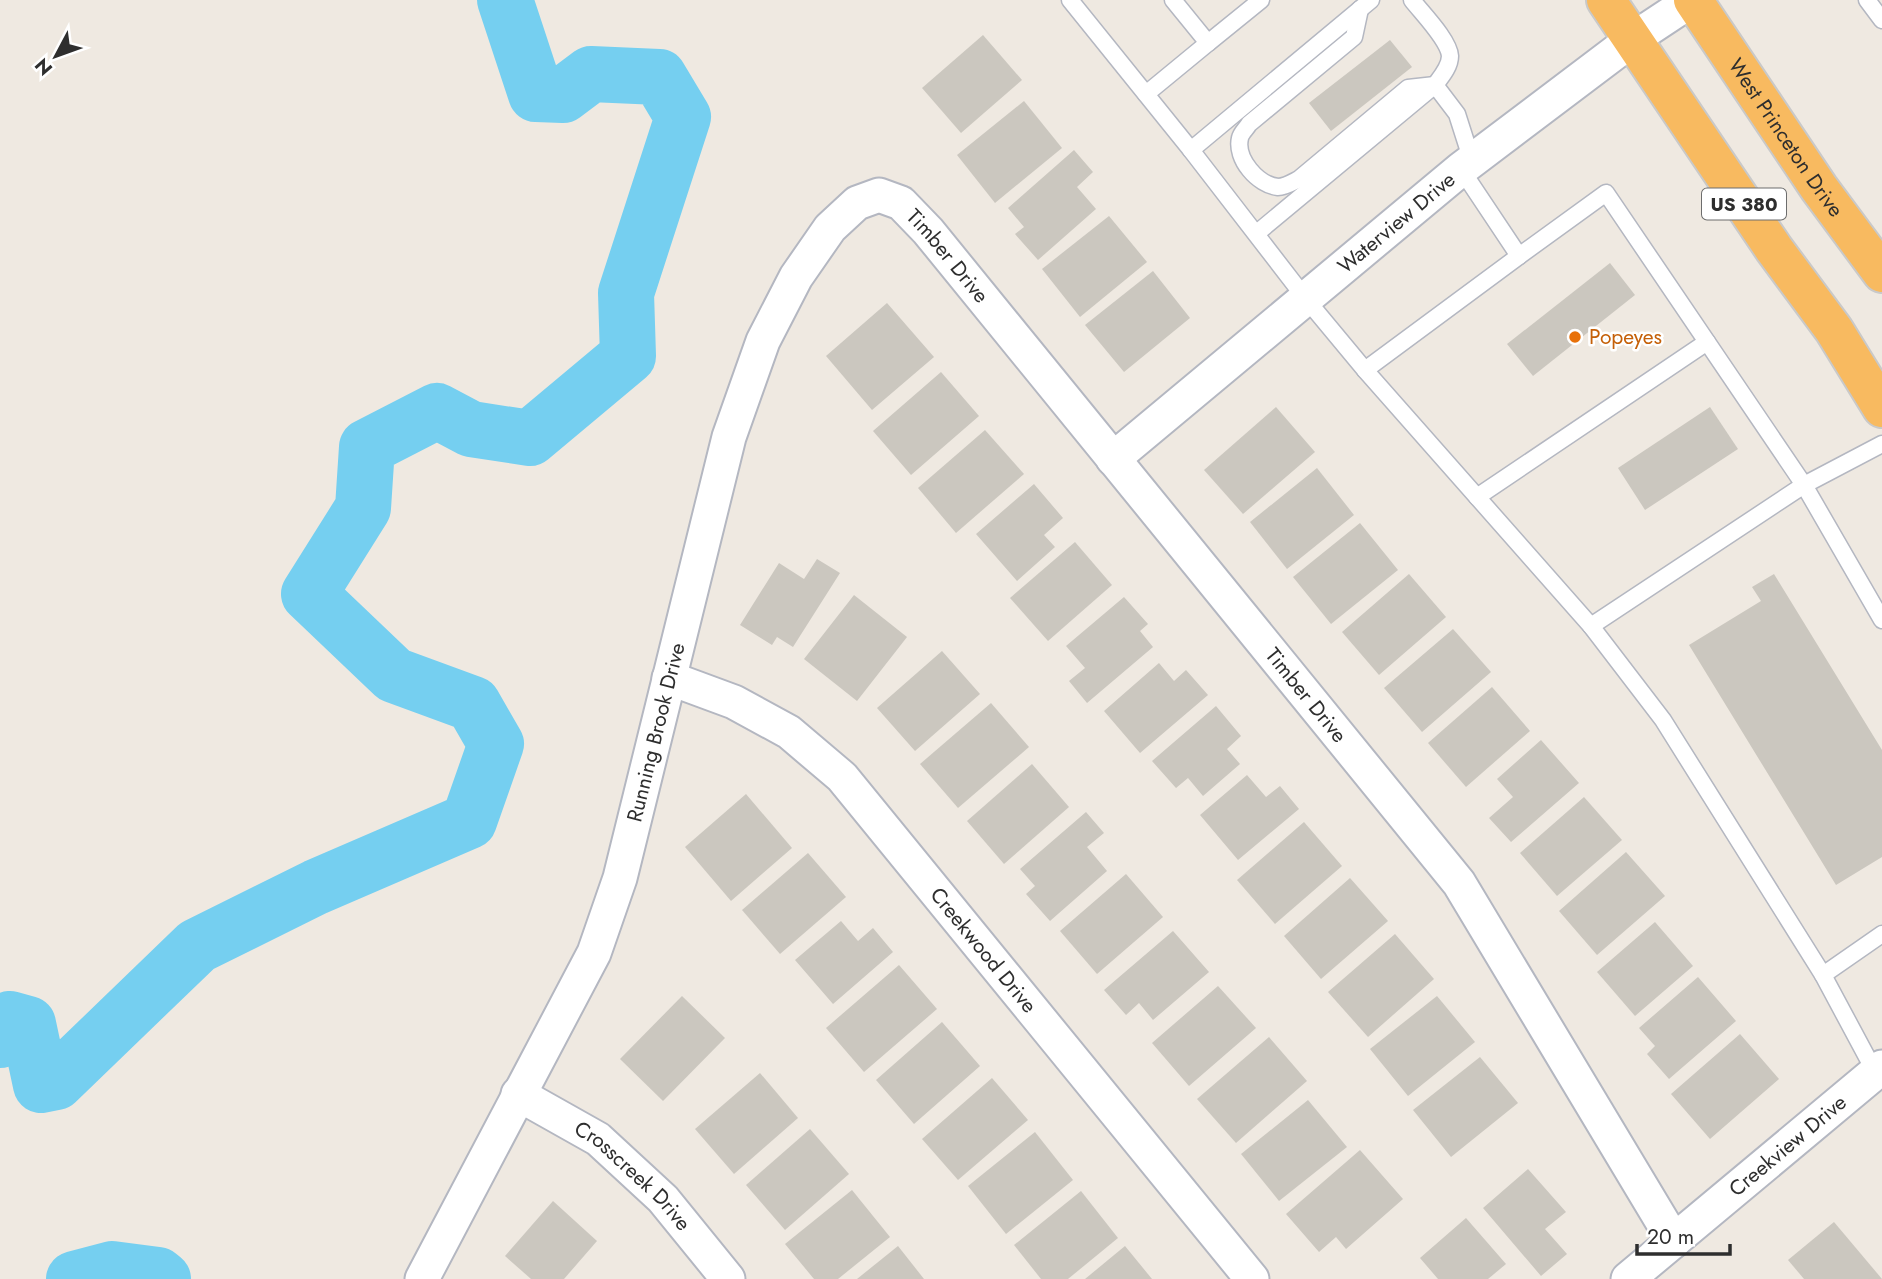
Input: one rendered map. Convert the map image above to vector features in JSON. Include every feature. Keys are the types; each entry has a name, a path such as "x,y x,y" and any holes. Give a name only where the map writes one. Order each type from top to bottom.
{"highway":[{"name":"US 380","path":"1606,0 1774,249 1834,330 1882,408"},
{"name":"West Princeton Drive","path":"1693,0 1819,188 1882,273"}],"street":[{"name":"Waterview Drive","path":"1113,458 1467,165 1633,38 1693,0"},
{"name":"Timber Drive","path":"879,195 901,203 928,232 1459,883 1674,1241"},
{"name":"Running Brook Drive","path":"422,1279 594,953 620,878 729,437 763,341 796,277 830,228 857,204 879,195"},
{"name":"Creekwood Drive","path":"669,678 734,702 789,732 842,777 1252,1279"},
{"name":"Creekview Drive","path":"1629,1279 1879,1069"},
{"name":"Crosscreek Drive","path":"518,1094 598,1139 663,1199 728,1279"}],"lane":[{"path":"1070,0 1257,233 1306,299 1591,626 1663,720 1879,1069"},
{"path":"1173,0 1208,43"},
{"path":"1146,94 1261,0"},
{"path":"1257,233 1435,85 1446,72 1450,57 1447,45 1412,0"},
{"path":"1867,0 1882,20"},
{"path":"1191,150 1366,4"},
{"path":"1366,4 1354,37 1249,124 1240,136 1239,153 1262,183 1280,187 1299,179 1408,88 1435,85"},
{"path":"1435,85 1457,114 1467,165 1519,256"},
{"path":"1366,370 1606,192 1804,485 1882,620"},
{"path":"1477,497 1707,342"},
{"path":"1591,626 1804,485 1882,444"},
{"path":"1823,975 1882,934"}],"building":[{"path":"983,35 1022,80 961,133 922,88"},
{"path":"1390,40 1412,67 1331,131 1309,103"},
{"path":"1024,101 1062,148 995,203 957,155"},
{"path":"1074,150 1093,172 1077,187 1096,209 1038,260 1015,234 1024,227 1008,208"},
{"path":"1109,216 1147,262 1080,317 1042,269"},
{"path":"1610,263 1635,295 1533,376 1507,344"},
{"path":"1153,271 1190,318 1124,372 1085,325"},
{"path":"887,303 934,357 872,410 826,356"},
{"path":"941,372 979,416 911,475 873,431"},
{"path":"1276,407 1315,452 1243,514 1204,470"},
{"path":"1710,407 1738,449 1645,510 1618,468"},
{"path":"985,430 1024,474 956,533 918,488"},
{"path":"1317,468 1354,515 1287,569 1250,522"},
{"path":"1034,484 1063,518 1044,535 1055,547 1017,581 976,534"},
{"path":"1360,523 1398,570 1331,624 1293,577"},
{"path":"1075,542 1112,585 1048,641 1010,598"},
{"path":"817,559 840,573 793,647 777,637 772,645 740,625 779,563 804,579"},
{"path":"1409,574 1446,617 1379,675 1342,632"},
{"path":"1774,574 1882,750 1882,857 1836,885 1689,645 1761,601 1752,587"},
{"path":"854,595 907,637 857,701 804,659"},
{"path":"1124,597 1148,624 1140,631 1153,647 1087,703 1069,681 1085,668 1066,646"},
{"path":"1453,629 1491,672 1422,732 1384,688"},
{"path":"942,651 980,694 915,751 877,708"},
{"path":"1159,663 1174,681 1186,670 1208,695 1140,753 1104,711"},
{"path":"1492,687 1530,731 1466,787 1428,743"},
{"path":"991,703 1029,747 958,808 920,764"},
{"path":"1216,706 1241,736 1227,749 1240,764 1203,796 1188,778 1176,788 1152,761"},
{"path":"1541,740 1579,783 1511,842 1489,818 1513,797 1497,779"},
{"path":"1032,764 1069,807 1004,864 967,821"},
{"path":"1247,775 1266,797 1280,786 1299,809 1238,860 1200,815"},
{"path":"746,794 792,848 731,901 685,847"},
{"path":"1584,797 1622,840 1557,896 1520,853"},
{"path":"1086,812 1104,833 1087,847 1107,871 1050,921 1026,894 1035,886 1020,869"},
{"path":"1304,822 1342,866 1275,924 1237,880"},
{"path":"1626,852 1665,896 1597,955 1559,911"},
{"path":"808,853 846,897 780,954 742,910"},
{"path":"1126,874 1163,917 1097,974 1060,931"},
{"path":"1350,878 1388,921 1321,979 1284,936"},
{"path":"841,921 858,941 873,928 893,952 833,1004 795,960"},
{"path":"1655,922 1693,966 1635,1016 1597,972"},
{"path":"1173,931 1209,972 1153,1020 1139,1003 1126,1015 1104,990"},
{"path":"1395,934 1434,979 1368,1037 1328,992"},
{"path":"899,965 937,1009 864,1072 826,1028"},
{"path":"1698,977 1736,1021 1669,1079 1647,1054 1655,1046 1639,1028"},
{"path":"1218,986 1256,1028 1189,1086 1152,1043"},
{"path":"682,996 725,1038 663,1101 620,1059"},
{"path":"1437,996 1475,1042 1408,1096 1370,1049"},
{"path":"942,1022 980,1066 914,1124 876,1080"},
{"path":"1740,1034 1779,1079 1710,1139 1671,1094"},
{"path":"1269,1037 1307,1081 1236,1143 1197,1099"},
{"path":"1480,1057 1518,1103 1451,1157 1413,1110"},
{"path":"760,1073 798,1118 734,1174 695,1129"},
{"path":"992,1078 1028,1120 958,1180 922,1139"},
{"path":"1308,1100 1347,1147 1279,1201 1241,1154"},
{"path":"810,1129 849,1174 785,1230 746,1185"},
{"path":"1035,1132 1073,1180 1006,1234 968,1186"},
{"path":"1360,1150 1403,1199 1346,1249 1336,1237 1319,1252 1286,1214"},
{"path":"1528,1169 1566,1212 1545,1229 1567,1254 1541,1276 1483,1208"},
{"path":"852,1190 890,1237 838,1279 814,1279 785,1244"},
{"path":"1081,1191 1118,1238 1068,1279 1041,1279 1014,1245"},
{"path":"553,1201 597,1241 564,1279 531,1279 505,1256"},
{"path":"1466,1218 1506,1264 1488,1279 1438,1279 1420,1258"},
{"path":"1834,1222 1882,1279 1804,1279 1788,1260"},
{"path":"898,1246 924,1279 857,1279"},
{"path":"1125,1246 1152,1279 1085,1279"}],"waterway":[{"path":"0,1040 10,1019 28,1024 41,1085 56,1082 197,946 316,887 469,821 496,744 473,704 394,675 309,594 363,508 367,447 437,411 471,429 530,438 628,356 626,293 683,117 659,77 591,74 563,95 536,94 505,0"},
{"path":"74,1279 112,1269 158,1275 163,1279"}],"place":[{"name":"Popeyes","path":"1575,337"}]}
